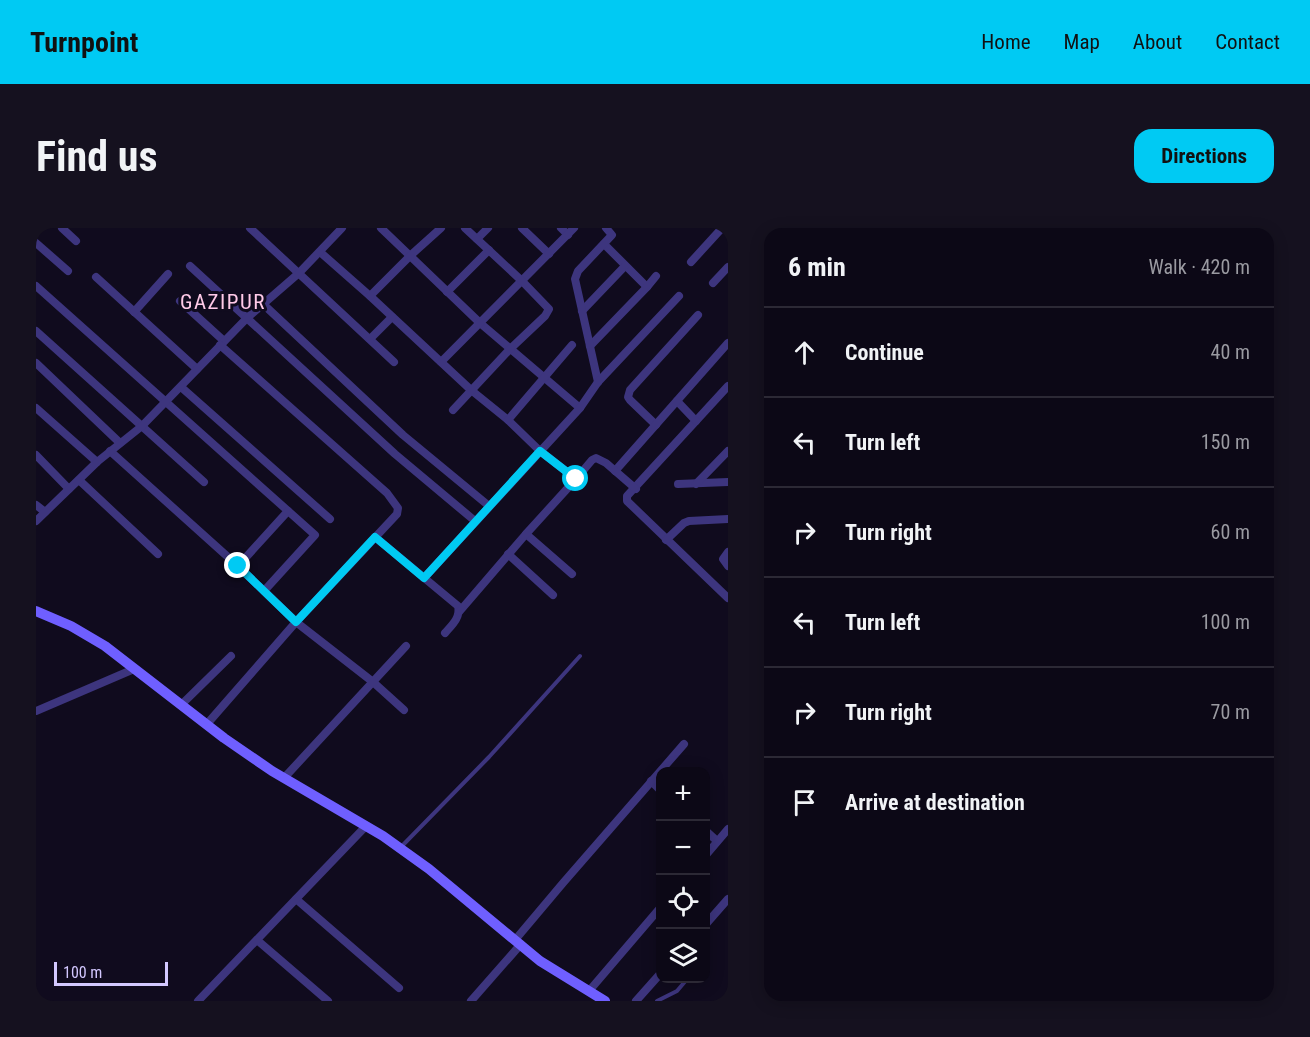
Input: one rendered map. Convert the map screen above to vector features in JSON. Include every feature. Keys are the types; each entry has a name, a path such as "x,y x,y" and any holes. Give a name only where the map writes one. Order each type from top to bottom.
{"street":[{"path":"62,228 76,241"},
{"path":"250,228 394,362"},
{"path":"381,228 480,323 580,408"},
{"path":"370,296 441,228"},
{"path":"453,410 510,349 545,316 549,309 522,280 465,228"},
{"path":"477,239 488,228"},
{"path":"522,228 549,254"},
{"path":"561,228 568,235"},
{"path":"441,362 574,228"},
{"path":"598,382 575,279 578,271 612,235 606,228"},
{"path":"691,262 722,228"},
{"path":"36,521 97,462 142,426 247,318 320,252 337,230"},
{"path":"36,243 68,271"},
{"path":"604,244 647,287"},
{"path":"447,292 489,250"},
{"path":"320,252 471,390 508,420 540,451 576,479"},
{"path":"190,266 395,454 475,521"},
{"path":"582,311 626,266"},
{"path":"713,283 728,267"},
{"path":"134,312 168,274"},
{"path":"590,346 656,276"},
{"path":"96,278 197,369"},
{"path":"36,286 315,535 264,591"},
{"path":"424,578 580,408 598,382 679,296"},
{"path":"180,301 222,343 387,493 398,508 397,514 296,622 207,724"},
{"path":"263,304 403,435 489,506"},
{"path":"656,425 630,400 628,397 630,390 698,315"},
{"path":"370,339 392,317"},
{"path":"36,332 204,482"},
{"path":"615,471 728,344"},
{"path":"508,420 572,345"},
{"path":"36,363 120,443"},
{"path":"728,386 636,489 627,496 627,501 728,598"},
{"path":"181,387 330,519"},
{"path":"677,401 696,421"},
{"path":"37,409 97,462"},
{"path":"696,484 728,451"},
{"path":"110,452 238,566 296,622 373,682 404,710"},
{"path":"36,455 69,489"},
{"path":"445,633 458,617 459,612 508,554 592,460 596,458 606,463 636,489"},
{"path":"79,480 158,554"},
{"path":"678,484 728,482"},
{"path":"36,504 45,512"},
{"path":"238,566 288,511"},
{"path":"666,540 689,521 724,520 728,527"},
{"path":"526,534 572,574"},
{"path":"375,537 454,602 459,612"},
{"path":"728,552 723,559 728,566"},
{"path":"508,554 553,595"},
{"path":"36,611 71,626 105,646 224,738 284,778 400,848 429,869 540,961 605,1001"},
{"path":"284,778 406,646"},
{"path":"181,705 231,656"},
{"path":"36,711 135,669"},
{"path":"471,1001 563,883 684,744"},
{"path":"651,781 656,786"},
{"path":"200,1000 366,826"},
{"path":"710,850 728,829"},
{"path":"710,836 717,842"},
{"path":"296,899 399,988"},
{"path":"710,919 728,899"},
{"path":"589,991 656,913"},
{"path":"257,940 328,1001"},
{"path":"636,1001 656,978"}],"lane":[{"path":"400,848 489,757 580,656"},
{"path":"657,1001 677,991 684,983"}],"district":[{"name":"GAZIPUR","path":"223,302"}],"route":[{"path":"238,566 296,622 375,537 424,578 540,451 576,479"}]}
